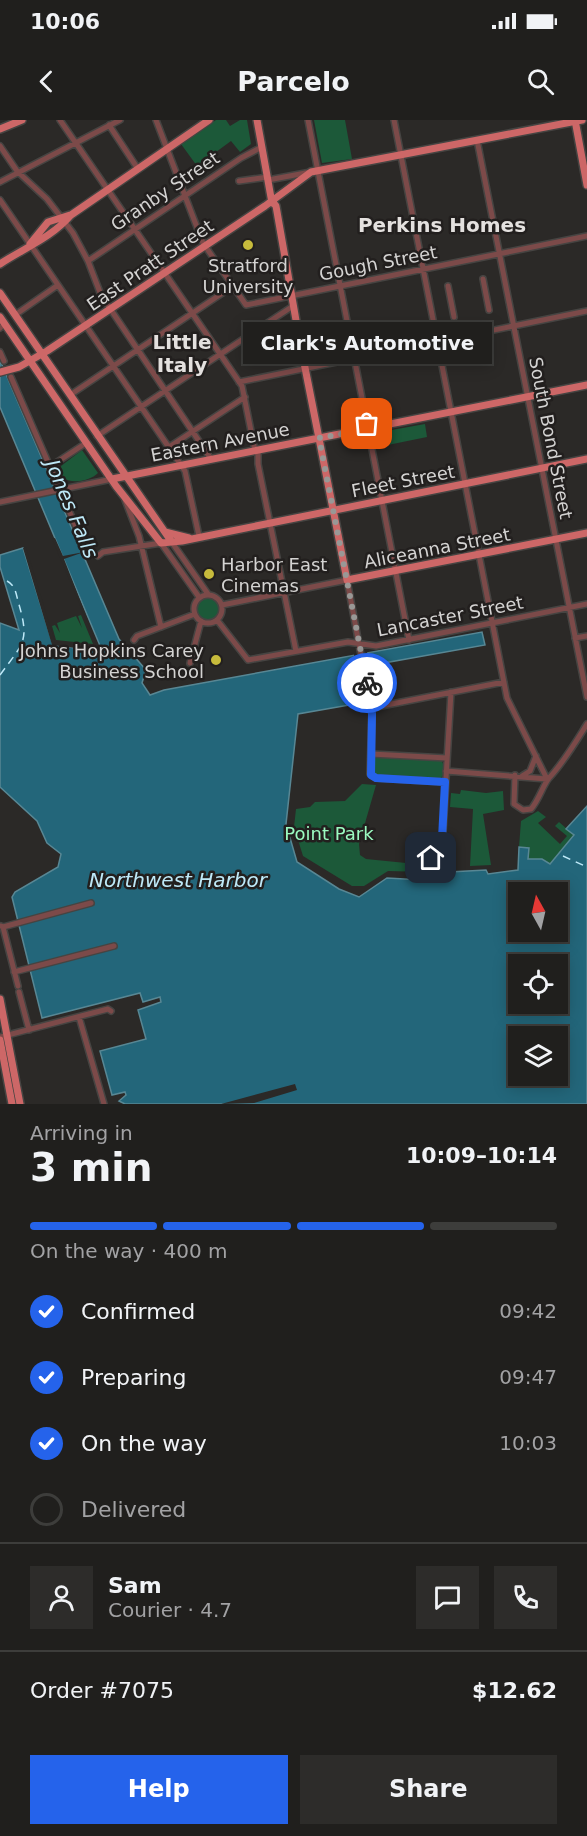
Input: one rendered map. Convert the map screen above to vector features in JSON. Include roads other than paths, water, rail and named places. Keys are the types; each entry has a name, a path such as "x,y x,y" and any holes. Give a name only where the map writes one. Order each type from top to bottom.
{"main road":[{"path":"0,129 22,120"},
{"path":"30,244 44,225 63,220 71,215 209,120"},
{"path":"257,120 260,148 266,168 347,580"},
{"path":"579,120 587,127"},
{"path":"579,120 587,184"},
{"name":"East Pratt Street","path":"6,374 86,325 314,171 579,120"},
{"path":"259,131 264,146 266,168"},
{"path":"0,264 30,244 52,235 63,220"},
{"path":"0,293 171,542"},
{"path":"0,317 123,495 161,543"},
{"name":"Eastern Avenue","path":"112,479 587,385"},
{"name":"Fleet Street","path":"161,543 587,459"},
{"name":"Fleet Street","path":"162,530 189,538"},
{"name":"Aliceanna Street","path":"347,580 587,533"},
{"path":"0,999 2,1037 12,1104"},
{"path":"2,1037 20,1104"}],"street":[{"path":"60,120 239,382 245,397 296,651"},
{"path":"0,182 17,171 120,120"},
{"path":"70,395 233,286 205,246 156,120"},
{"path":"308,120 314,171 354,358 409,640"},
{"path":"394,120 507,698 547,779"},
{"path":"109,125 138,169"},
{"name":"South Bond Street","path":"477,140 587,697"},
{"path":"0,146 2,156 40,191 63,220 88,261 101,295 211,459"},
{"name":"Granby Street","path":"88,261 242,156 260,148"},
{"name":"East Pratt Street","path":"239,181 314,171"},
{"path":"0,200 185,471 199,536"},
{"name":"Gough Street","path":"233,286 246,305 587,236"},
{"path":"483,279 489,310"},
{"path":"15,315 58,285"},
{"path":"448,286 454,316"},
{"path":"97,436 293,306"},
{"path":"239,382 587,311"},
{"path":"0,352 4,361"},
{"path":"6,374 51,466 59,490 87,552"},
{"path":"169,447 245,397"},
{"path":"51,466 86,443"},
{"name":"Eastern Avenue","path":"0,502 112,479"},
{"path":"123,495 140,546 161,627"},
{"path":"171,542 208,594 217,597 222,604 221,614 217,620 209,623 201,621 195,614 194,604 199,597 208,594"},
{"path":"161,543 199,597"},
{"name":"Fleet Street","path":"98,556 103,552 161,543"},
{"path":"347,580 371,706 371,775 376,778 445,782"},
{"name":"Aliceanna Street","path":"222,604 347,580"},
{"name":"Lancaster Street","path":"217,620 248,660 349,642 370,647 587,604"},
{"path":"135,640 195,614"},
{"path":"190,663 201,621"},
{"path":"575,638 587,636"},
{"path":"371,706 504,682"},
{"path":"441,857 451,692"},
{"path":"518,776 513,802 523,810 532,808 545,789 547,779 559,768 587,724"},
{"path":"370,754 447,758"},
{"path":"518,776 530,771 536,756"},
{"path":"446,771 547,779"},
{"path":"29,1030 2,926 91,903"},
{"path":"14,972 114,946"},
{"path":"2,1037 108,1009 111,1011"},
{"path":"79,1017 104,1104"}],"water":[{"name":"Northwest Harbor","path":"0,360 119,639 146,670 142,683 150,695 164,690 482,632 485,645 373,665 371,669 376,694 383,693 384,699 298,714 286,824 297,862 339,889 359,897 387,878 440,881 446,879 449,872 486,870 488,874 518,870 519,847 529,848 528,859 542,859 550,864 574,835 566,829 587,806 587,1104 125,1104 119,1101 126,1095 125,1092 112,1095 100,1051 146,1039 138,1010 161,1002 160,997 143,1002 140,993 42,1018 12,897 15,892 58,867 61,854 47,843 37,821 0,787 0,623 19,630 0,567 0,555 23,548 53,645 98,651 101,648 0,407"}],"place":[{"name":"Stratford University","path":"248,245"},
{"name":"Clark's Automotive","path":"367,424"},
{"name":"Harbor East Cinemas","path":"209,574"},
{"name":"Johns Hopkins Carey Business School","path":"216,660"}],"district":[{"name":"Perkins Homes","path":"442,225"},
{"name":"Little Italy","path":"182,354"}],"water label":[{"name":"Jones Falls","path":"72,509"}],"park label":[{"name":"Point Park","path":"329,833"}]}
